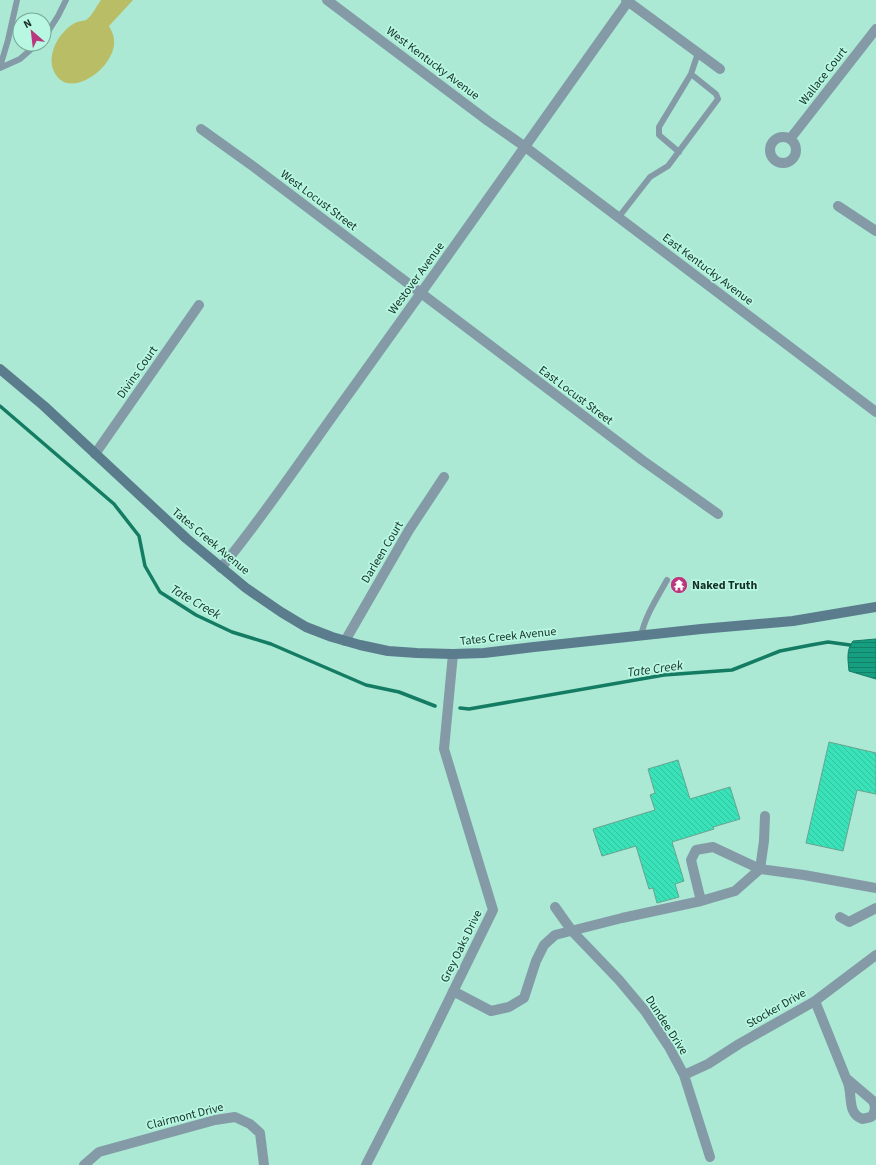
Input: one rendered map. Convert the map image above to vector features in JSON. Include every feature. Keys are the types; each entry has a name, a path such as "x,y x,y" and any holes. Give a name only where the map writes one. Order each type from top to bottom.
{"main road":[{"name":"Tates Creek Avenue","path":"0,369 44,406 163,518 221,568 281,612 306,627 345,641 388,651 453,654 484,653 534,646 793,621 876,607"}],"street":[{"name":"West Kentucky Avenue","path":"327,0 488,121 524,146"},
{"name":"Westover Avenue","path":"221,568 421,294 524,146 628,1"},
{"path":"628,1 720,69"},
{"name":"Wallace Court","path":"790,139 876,29"},
{"name":"West Locust Street","path":"201,129 254,167 421,294"},
{"name":"East Kentucky Avenue","path":"524,146 876,412"},
{"path":"838,206 876,231"},
{"name":"East Locust Street","path":"421,294 642,460 718,514"},
{"name":"Divins Court","path":"95,454 200,304"},
{"name":"Darleen Court","path":"345,641 409,530 444,477"},
{"name":"Grey Oaks Drive","path":"366,1165 493,910 444,749 453,654"},
{"path":"453,992 491,1011 509,1007 524,998 536,961 544,946 555,935 622,918 700,901 735,891 760,869 764,840 765,816"},
{"path":"700,901 691,860 696,850 713,847 760,869 876,888"},
{"name":"Dundee Drive","path":"555,908 572,931 619,980 646,1011 669,1047 684,1075 710,1157"},
{"path":"840,917 849,922 876,908"},
{"name":"Stocker Drive","path":"684,1075 708,1064 739,1044 815,1001 876,955"},
{"path":"815,1001 846,1078"},
{"name":"Clairmont Drive","path":"84,1165 99,1152 215,1120 235,1117 250,1124 260,1133 264,1165"}],"lane":[{"path":"0,68 17,0"},
{"path":"52,25 66,0"},
{"path":"0,68 12,64 28,52"},
{"path":"679,152 659,135 659,127 691,74 698,53"},
{"path":"618,218 650,177 668,166 718,98 716,94 691,74"},
{"path":"641,636 648,614 667,580"}],"shaded area":[{"path":"101,0 133,0 109,26 114,40 113,51 99,71 89,78 78,83 68,83 59,79 52,66 55,46 60,37 68,28 74,23 88,18"},
{"path":"876,639 876,679 849,671 848,652 853,641"}],"building":[{"path":"829,742 876,753 876,794 857,790 843,851 806,843"},
{"path":"678,760 690,799 730,787 740,819 672,842 684,881 675,884 679,897 657,903 653,888 649,889 636,846 602,856 593,829 655,810 650,795 655,793 648,769"}],"waterway":[{"name":"Tate Creek","path":"0,406 114,504 139,536 145,566 160,592 196,615 232,632 271,644 366,685 399,692 435,706"},
{"name":"Tate Creek","path":"460,708 469,709 664,675 732,670 780,651 828,642 850,645"}],"place":[{"name":"Naked Truth","path":"679,585"}]}
